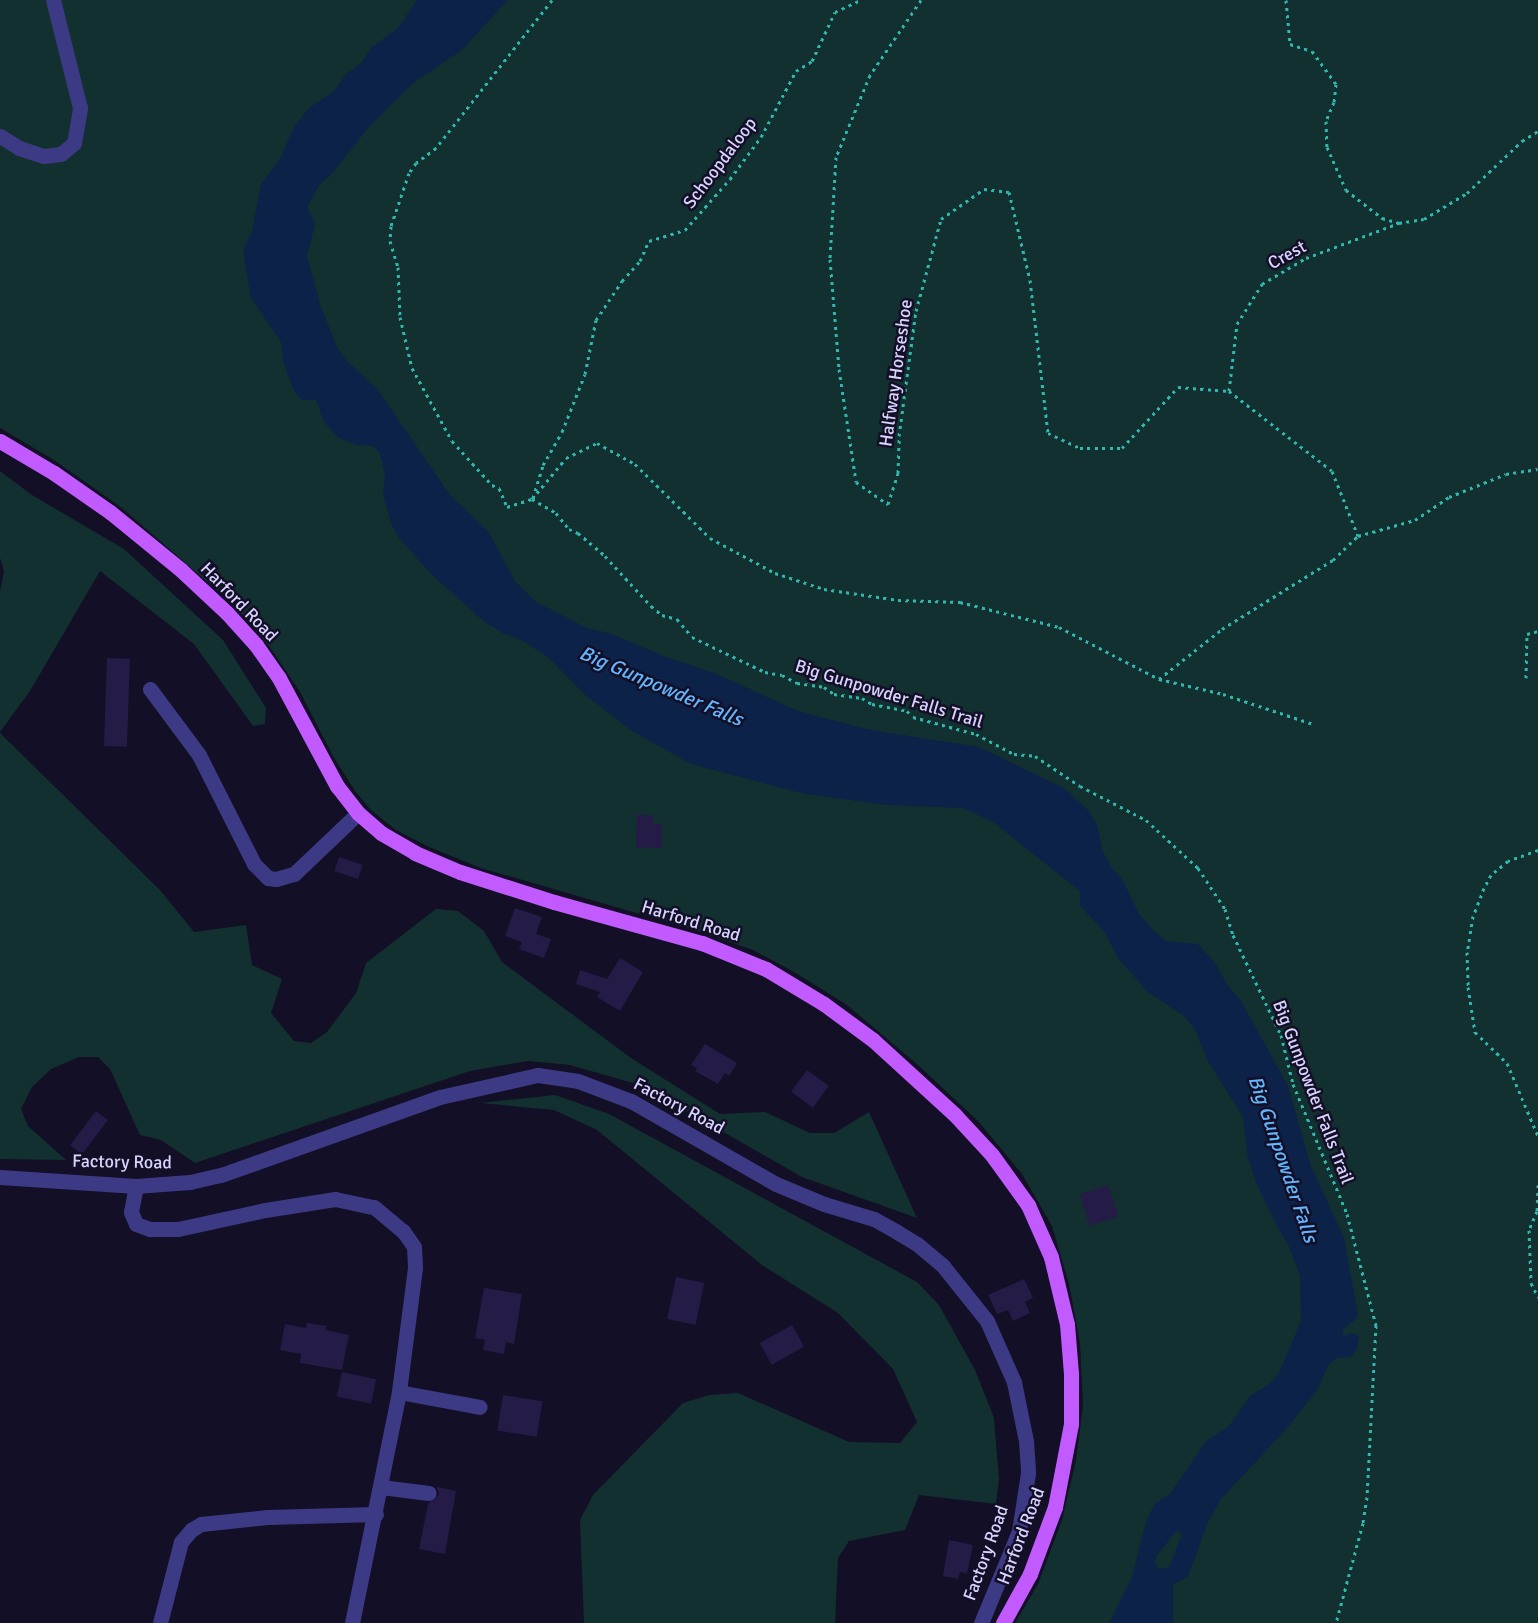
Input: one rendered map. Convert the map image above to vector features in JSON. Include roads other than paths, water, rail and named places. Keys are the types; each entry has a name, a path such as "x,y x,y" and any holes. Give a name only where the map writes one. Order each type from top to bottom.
{"main road":[{"name":"Harford Road","path":"0,441 110,512 181,570 243,630 279,678 337,786 358,813 396,843 460,872 554,902 702,943 776,974 824,1004 873,1041 955,1115 1000,1164 1028,1205 1051,1257 1067,1324 1072,1391 1067,1452 1055,1507 1030,1574 1003,1623"}],"street":[{"path":"0,136 19,148 44,156 61,154 74,143 80,108 53,0"},
{"path":"150,689 199,755 254,864 268,878 294,874 358,813"},
{"name":"Factory Road","path":"0,1177 136,1186 190,1182 221,1175 440,1097 538,1075 578,1081 631,1101 776,1184 824,1204 874,1219 917,1244 943,1266 968,1294 987,1321 1014,1382 1026,1441 1028,1473 1025,1505 1005,1569 981,1623"},
{"path":"136,1186 130,1212 136,1224 150,1229 178,1228 335,1199 374,1207 403,1231 414,1247 415,1268 399,1392 352,1623"},
{"path":"399,1392 480,1407"},
{"path":"381,1487 429,1493"},
{"path":"160,1623 180,1542 191,1530 201,1524 268,1517 376,1514"}],"water":[{"name":"Big Gunpowder Falls","path":"417,0 508,0 463,49 412,84 369,127 330,176 320,184 307,207 315,224 307,256 321,307 337,347 347,361 378,390 450,495 488,531 515,581 536,602 587,628 612,634 661,655 714,673 798,711 866,729 979,747 1064,788 1089,811 1097,824 1102,849 1111,867 1122,879 1139,914 1166,941 1198,944 1216,964 1226,983 1241,1001 1288,1086 1311,1166 1344,1238 1358,1315 1342,1330 1344,1336 1352,1333 1359,1336 1357,1349 1351,1357 1337,1358 1328,1365 1318,1389 1287,1428 1221,1499 1208,1522 1188,1577 1173,1584 1173,1623 1109,1623 1132,1577 1145,1525 1157,1502 1170,1494 1206,1441 1229,1426 1250,1396 1269,1384 1279,1373 1301,1321 1300,1276 1288,1244 1256,1183 1247,1154 1243,1117 1207,1060 1196,1031 1184,1016 1148,992 1118,958 1104,931 1080,906 1080,891 993,822 963,808 887,805 805,794 691,764 632,731 584,694 549,658 523,641 502,633 482,620 430,573 398,537 391,523 383,494 385,474 380,453 373,446 356,445 339,438 324,422 316,400 302,400 295,393 283,362 281,342 251,298 243,251 252,231 261,184 279,161 294,127 309,108 334,91 346,74 361,63 371,48 398,28","holes":["1176,1531 1182,1534 1169,1567 1160,1569 1155,1564 1156,1557"]}]}
